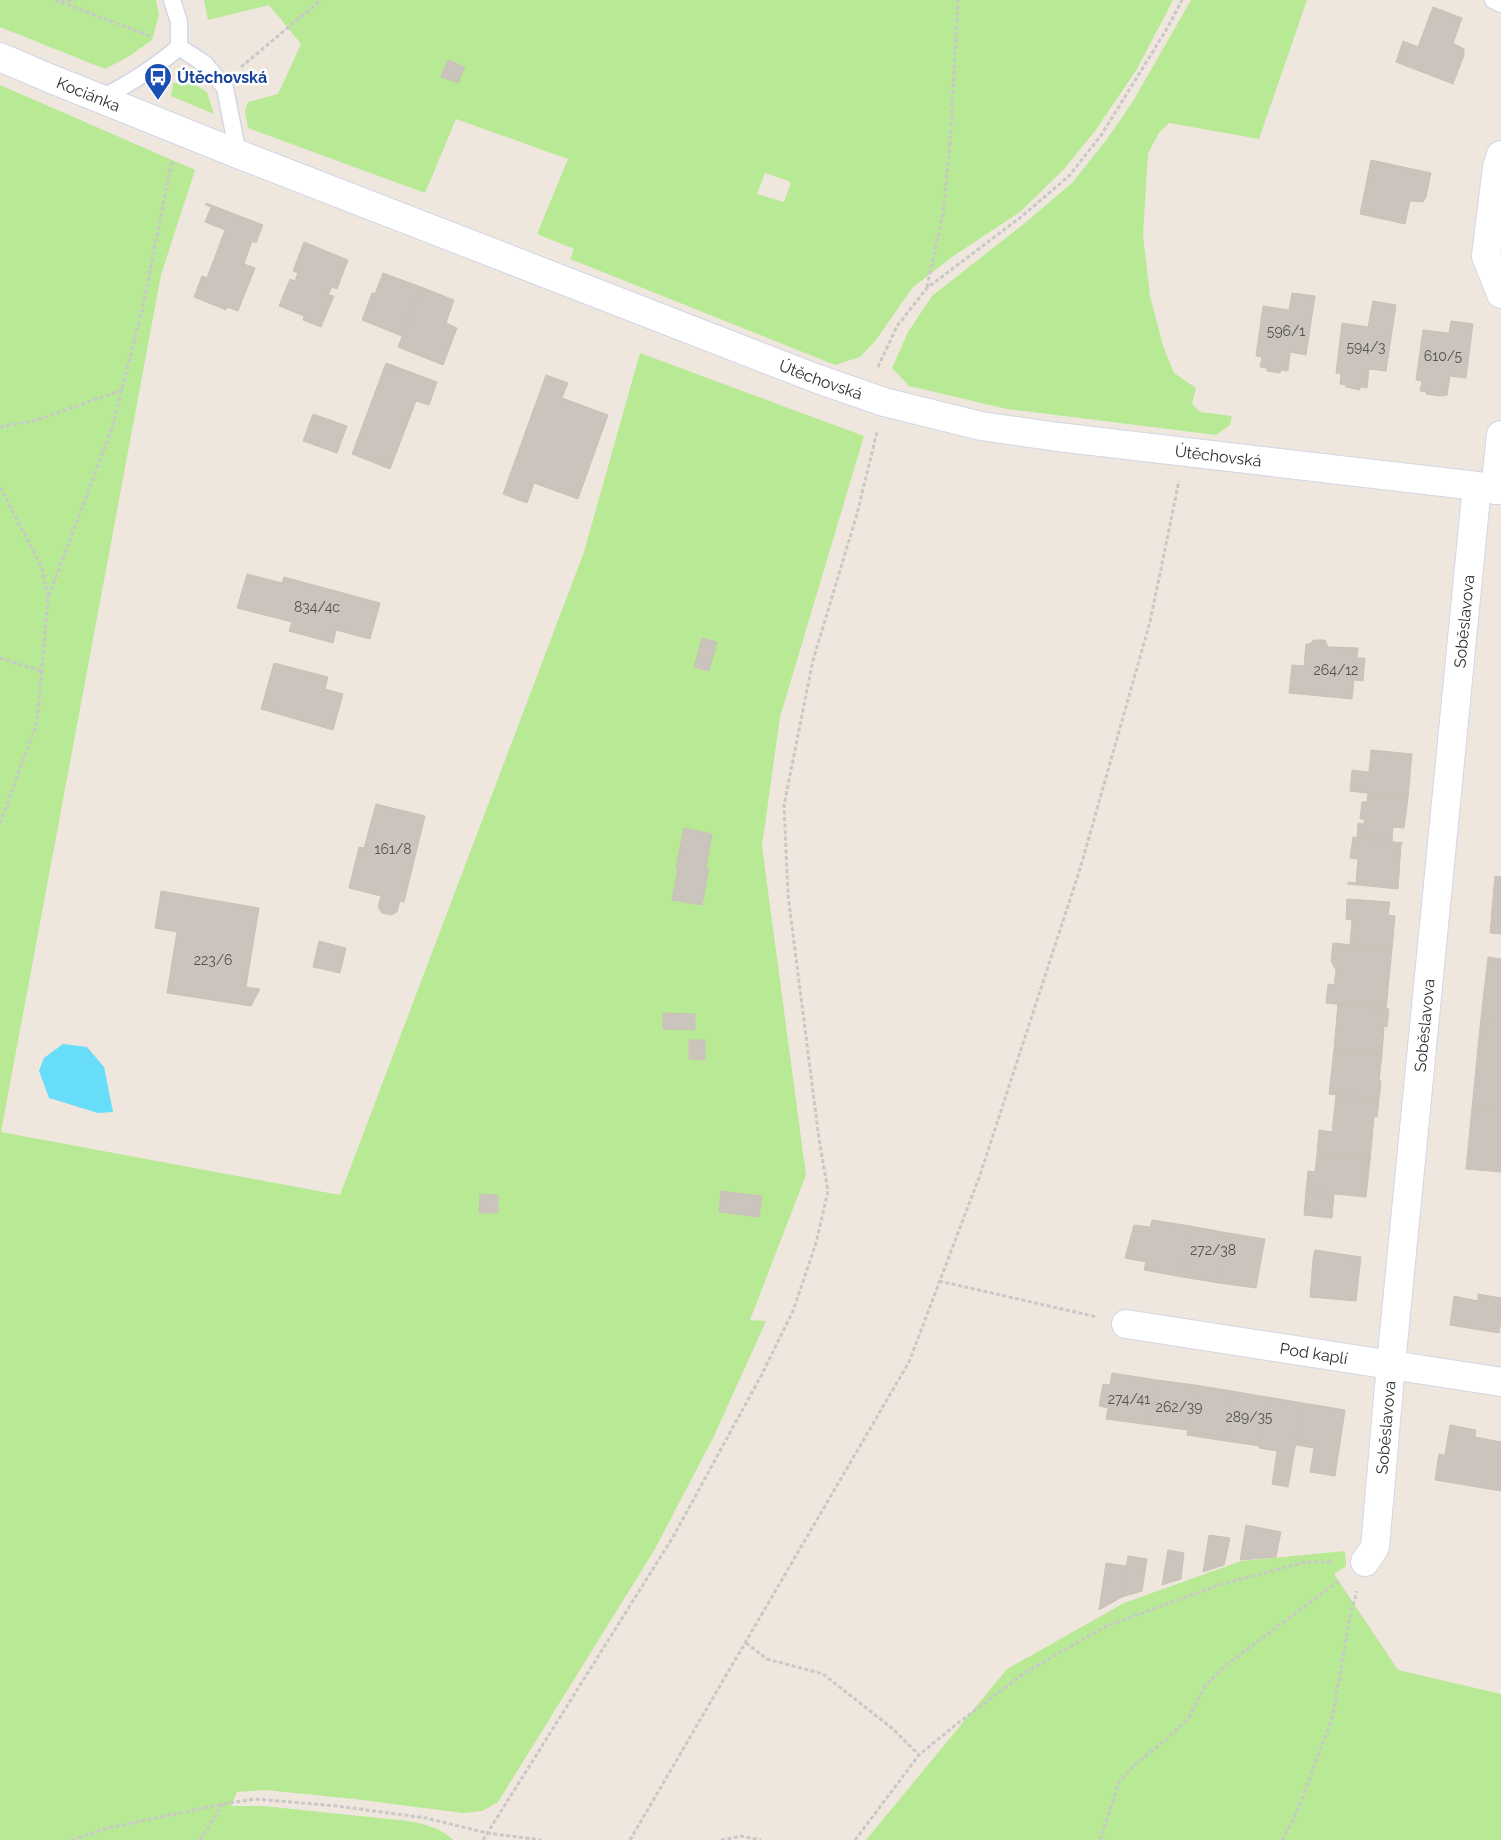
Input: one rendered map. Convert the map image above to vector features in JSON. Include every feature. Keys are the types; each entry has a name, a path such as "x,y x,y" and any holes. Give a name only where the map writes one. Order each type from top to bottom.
{"street":[{"name":"Kociánka","path":"0,57 178,130"},
{"name":"Útěchovská","path":"178,130 815,378 875,398 980,426 1058,438 1186,451 1491,489"},
{"path":"1501,155 1497,167 1486,256 1501,294"},
{"name":"Soběslavova","path":"1365,1562 1375,1547 1391,1364 1491,489 1501,435"},
{"name":"Pod kaplí","path":"1126,1324 1501,1382"}],"lane":[{"path":"100,99 158,65 179,47 179,22 172,0"},
{"path":"1493,0 1501,4"},
{"path":"179,47 205,64 225,88 238,154"}],"path":[{"path":"55,0 179,47"},
{"path":"60,2 75,0"},
{"path":"225,88 241,67 321,0"},
{"path":"926,288 943,214 950,143 958,0"},
{"path":"483,1840 672,1537 762,1374 789,1319 816,1243 828,1191 819,1139 788,895 784,805 813,660 857,514 875,398 897,326 926,288 1021,218 1069,176 1102,134 1168,27 1182,0"},
{"path":"0,823 37,723 48,598 112,428 142,311 178,130"},
{"path":"0,427 37,420 122,390"},
{"path":"630,1840 909,1362 980,1175 1080,869 1150,622 1186,451"},
{"path":"0,487 42,568 48,598"},
{"path":"0,658 41,671"},
{"path":"939,1281 1126,1324"},
{"path":"855,1840 919,1755 1023,1674 1104,1627 1219,1586 1305,1562 1365,1562"},
{"path":"1100,1840 1119,1782 1135,1764 1166,1740 1189,1717 1206,1686 1226,1664 1365,1562"},
{"path":"1282,1840 1295,1817 1332,1719 1350,1615 1365,1562"},
{"path":"746,1642 767,1659 823,1674 893,1729 919,1755"},
{"path":"72,1840 108,1828 223,1804 255,1800 336,1806 426,1818 487,1833 541,1840"},
{"path":"200,1840 223,1804"},
{"path":"721,1840 741,1836 761,1840"}],"green space":[{"path":"0,0 156,0 159,15 152,40 128,57 105,69 0,27"},
{"path":"204,0 1173,0 1137,69 1095,131 1064,169 1020,212 952,257 912,288 876,340 860,357 835,365 570,259 574,249 537,234 568,159 456,119 425,193 248,128 245,111 248,102 278,94 301,44 269,5 208,20","holes":["765,173 791,182 784,202 757,194"]},
{"path":"1191,0 1307,0 1259,139 1169,123 1159,133 1148,153 1143,235 1150,296 1163,346 1174,373 1196,388 1192,404 1200,412 1232,416 1230,425 1216,435 1007,409 909,386 892,368 908,332 932,296 1025,223 1073,182 1107,139 1132,103"},
{"path":"173,83 192,83 207,92 214,114 171,96"},
{"path":"0,85 195,170 161,275 1,1132 340,1195 584,552 640,353 864,436 780,717 762,846 806,1175 750,1320 766,1321 714,1436 655,1549 498,1802 482,1811 463,1813 265,1790 237,1792 231,1806 263,1806 408,1821 432,1827 443,1832 453,1840 0,1840"},
{"path":"1345,1551 1346,1566 1334,1574 1398,1670 1501,1694 1501,1840 866,1840 1007,1669 1124,1603 1241,1561"}],"water":[{"path":"63,1044 87,1047 104,1067 113,1112 98,1113 49,1098 39,1071 44,1058"}],"building":[{"path":"1433,7 1462,18 1453,43 1464,49 1464,55 1453,84 1396,62 1403,41 1418,47"},
{"path":"448,60 465,67 458,83 441,77"},
{"path":"1371,160 1431,173 1426,197 1423,202 1410,201 1405,224 1360,214"},
{"path":"206,203 263,225 256,243 252,241 244,264 255,268 238,311 227,307 226,310 194,297 202,276 207,278 225,230 205,222 211,207 206,205"},
{"path":"304,242 348,260 337,289 332,287 328,295 334,296 321,327 303,320 304,316 279,306 290,279 295,281 298,273 293,271"},
{"path":"383,273 421,287 402,336 362,320 372,293 375,294"},
{"path":"421,287 454,300 446,323 457,328 443,365 398,347"},
{"path":"1292,293 1315,296 1306,355 1290,352 1288,371 1281,370 1280,373 1267,371 1267,368 1260,367 1262,357 1256,356 1263,306 1289,310"},
{"path":"1373,301 1396,305 1386,371 1369,369 1367,388 1360,387 1360,390 1346,387 1346,385 1340,384 1341,374 1336,373 1342,323 1368,327"},
{"path":"1451,321 1473,324 1466,378 1450,376 1447,395 1426,394 1427,392 1420,391 1422,381 1416,380 1423,330 1449,333"},
{"path":"386,363 437,382 429,405 416,401 390,469 352,454"},
{"path":"546,375 568,383 562,398 608,415 578,499 534,483 527,503 503,494"},
{"path":"313,414 347,426 337,453 303,441"},
{"path":"247,574 282,583 284,577 380,603 370,639 336,630 333,643 289,631 292,622 237,608"},
{"path":"702,638 717,642 709,671 694,667"},
{"path":"1314,640 1325,640 1328,647 1358,648 1357,658 1365,658 1363,681 1354,680 1352,699 1289,693 1292,665 1304,666 1306,644"},
{"path":"274,663 328,677 325,689 343,694 333,730 261,709"},
{"path":"1371,750 1412,754 1408,798 1350,791 1352,770 1369,772"},
{"path":"1368,793 1408,798 1404,828 1393,827 1392,842 1357,838 1358,823 1364,824 1364,819 1360,819 1362,802 1367,802"},
{"path":"376,804 425,816 404,902 400,901 397,912 391,915 382,913 378,907 381,896 349,888 359,847 364,848"},
{"path":"684,828 712,834 706,868 709,868 702,905 672,900"},
{"path":"1353,837 1403,843 1401,845 1398,889 1348,884 1348,882 1356,883 1358,859 1350,858"},
{"path":"1495,876 1501,877 1501,934 1490,933"},
{"path":"161,891 259,908 246,987 260,989 251,1006 167,993 177,932 155,928"},
{"path":"1347,899 1390,902 1388,915 1395,916 1392,949 1350,944 1352,920 1346,919"},
{"path":"319,941 346,948 340,973 313,967"},
{"path":"1333,943 1392,949 1386,1009 1326,1003 1328,984 1334,985 1336,970 1331,961"},
{"path":"1488,957 1501,959 1501,1020 1481,1018"},
{"path":"1338,1004 1389,1009 1387,1027 1384,1026 1382,1054 1334,1049"},
{"path":"663,1013 695,1014 695,1030 663,1029"},
{"path":"1481,1018 1501,1020 1501,1111 1472,1108"},
{"path":"689,1040 705,1040 705,1060 689,1059"},
{"path":"1334,1049 1382,1054 1379,1099 1329,1094"},
{"path":"1336,1095 1379,1099 1377,1117 1374,1117 1370,1160 1317,1154 1319,1130 1332,1132"},
{"path":"1472,1108 1501,1111 1501,1172 1466,1169"},
{"path":"1317,1154 1370,1160 1366,1197 1306,1191 1308,1171 1315,1172"},
{"path":"721,1191 762,1196 759,1217 719,1212"},
{"path":"1306,1191 1334,1194 1332,1218 1304,1215"},
{"path":"480,1194 498,1195 498,1213 479,1213"},
{"path":"1152,1220 1190,1226 1182,1277 1144,1270 1146,1262 1125,1258 1134,1225 1150,1227"},
{"path":"1190,1226 1228,1233 1219,1283 1182,1277"},
{"path":"1228,1233 1265,1239 1256,1288 1219,1283"},
{"path":"1315,1250 1361,1257 1356,1301 1310,1297"},
{"path":"1478,1294 1501,1298 1499,1333 1450,1325 1454,1296 1478,1301"},
{"path":"1112,1373 1157,1380 1150,1425 1106,1419 1108,1408 1099,1406 1103,1384 1110,1385"},
{"path":"1157,1380 1195,1385 1188,1430 1150,1425"},
{"path":"1195,1385 1232,1391 1225,1441 1187,1435"},
{"path":"1232,1391 1267,1397 1260,1446 1225,1441"},
{"path":"1267,1397 1303,1403 1288,1487 1272,1484 1277,1451 1259,1448"},
{"path":"1303,1403 1345,1410 1335,1476 1310,1472 1314,1448 1296,1445"},
{"path":"1450,1425 1476,1430 1475,1437 1501,1442 1501,1491 1435,1480 1439,1454 1445,1455"},
{"path":"1246,1525 1281,1532 1276,1557 1240,1560"},
{"path":"1209,1535 1230,1538 1224,1565 1203,1572"},
{"path":"1168,1550 1184,1553 1181,1579 1162,1585"},
{"path":"1128,1556 1147,1559 1142,1591 1122,1597"},
{"path":"1106,1563 1127,1566 1122,1597 1099,1610"}],"place":[{"name":"Útěchovská","path":"158,101"}]}
